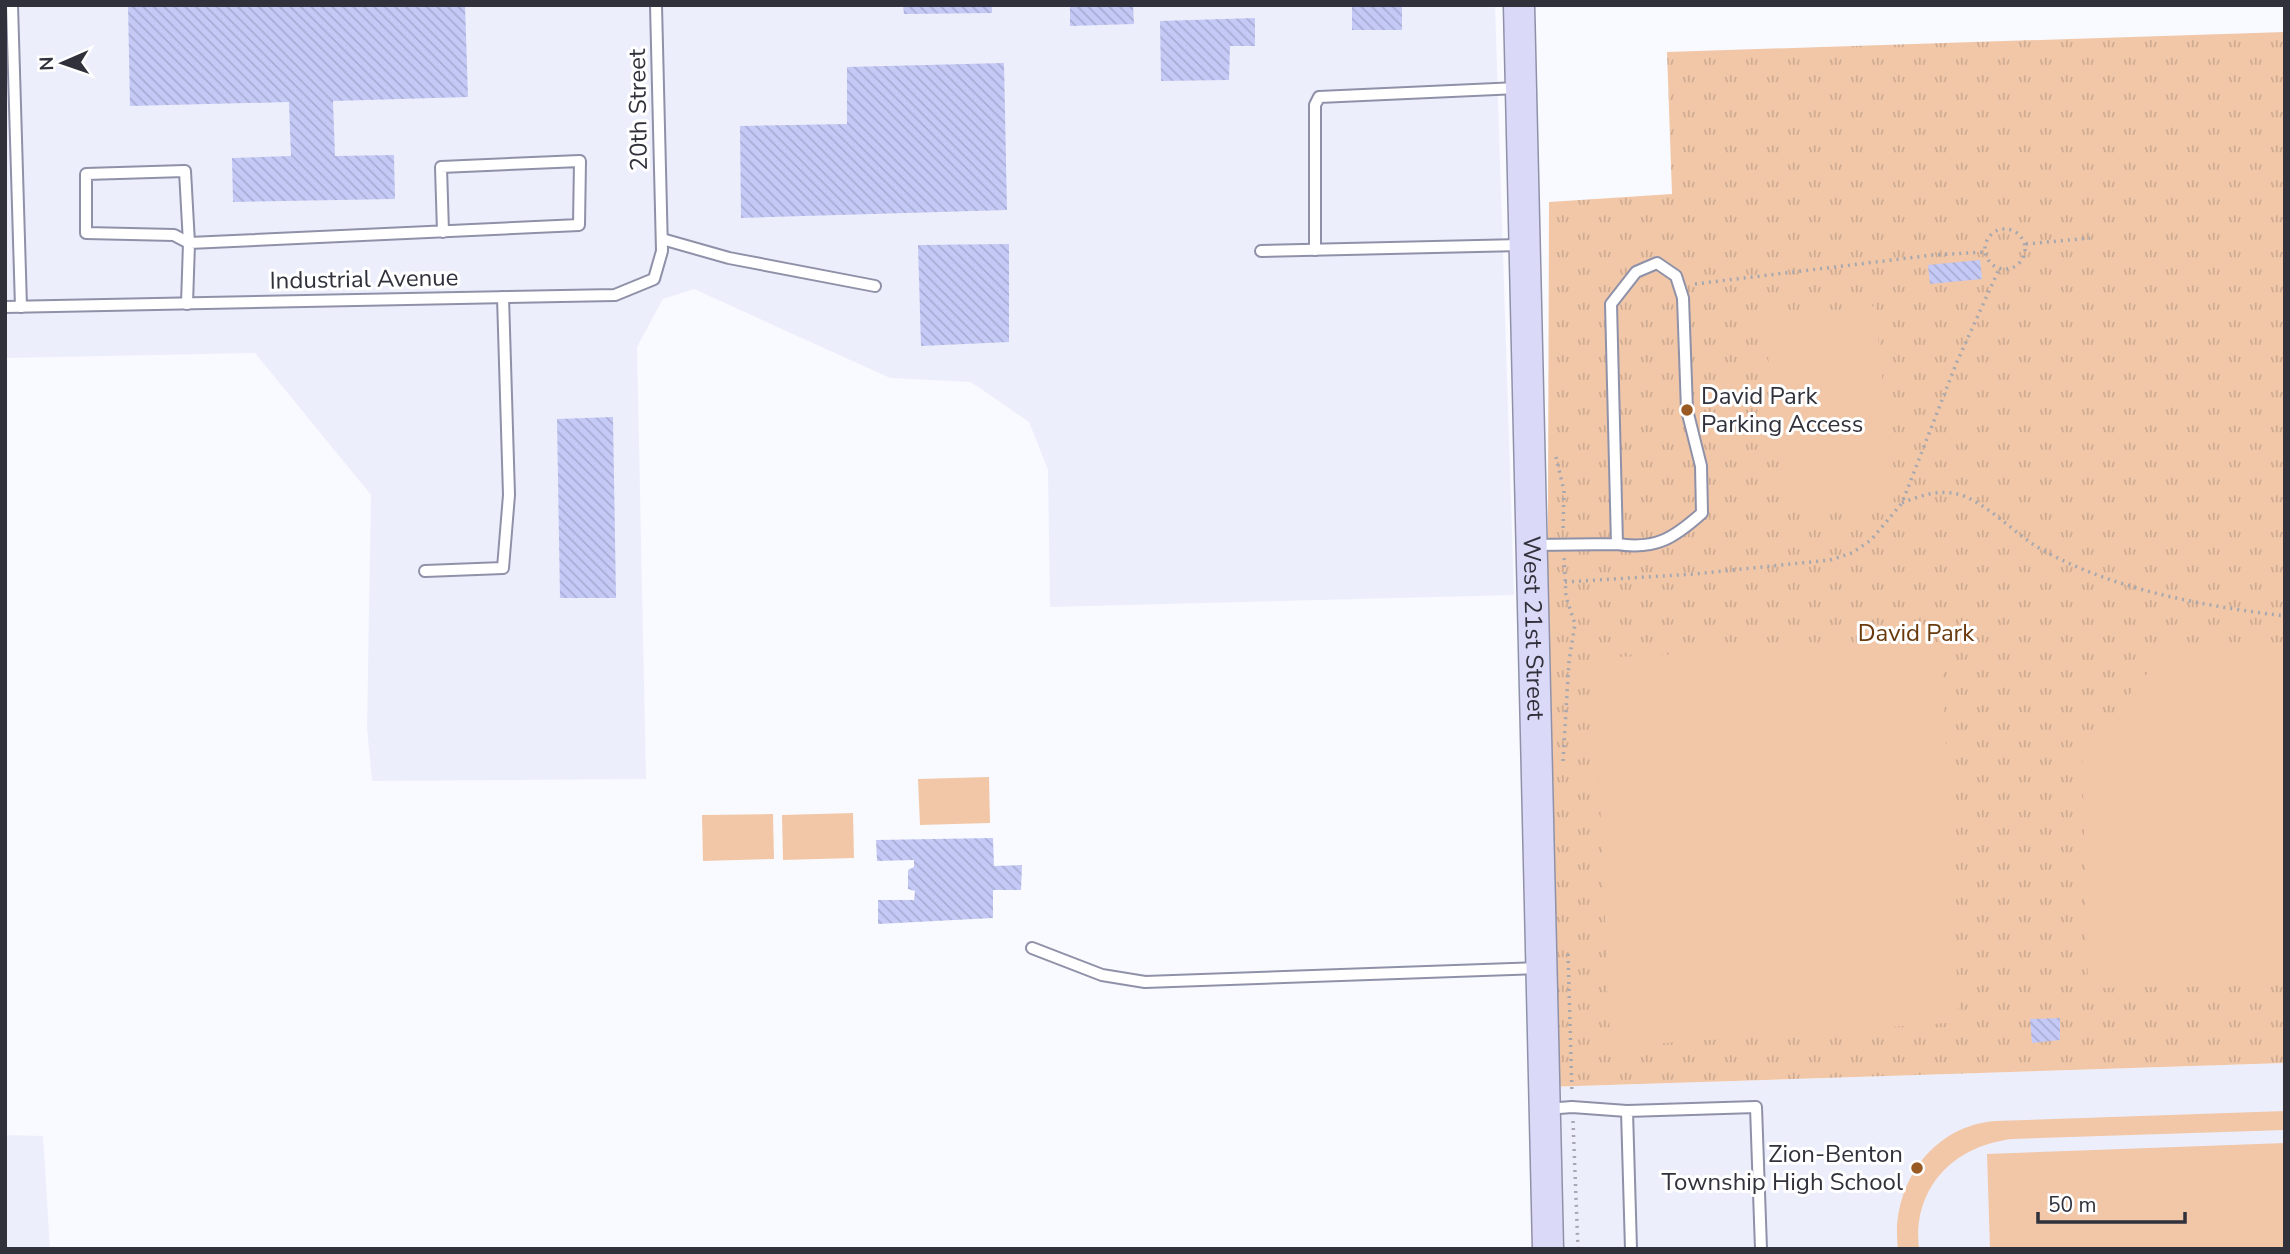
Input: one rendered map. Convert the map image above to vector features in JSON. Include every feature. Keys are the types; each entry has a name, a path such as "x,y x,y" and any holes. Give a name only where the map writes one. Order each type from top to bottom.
{"street":[{"name":"West 21st Street","path":"1518,5 1548,1249"}],"lane":[{"path":"12,5 21,307"},
{"name":"20th Street","path":"656,5 661,214"},
{"path":"1315,250 1315,105 1319,97 1520,88"},
{"path":"187,304 189,243 185,172 86,174 86,233 174,235 189,243 443,232 579,225 580,161 441,167 443,232"},
{"name":"Industrial Avenue","path":"5,307 615,295 654,279 662,251 661,214"},
{"path":"662,239 729,258 875,286"},
{"path":"1261,251 1524,245"},
{"path":"1531,545 1617,544 1641,548 1677,536 1702,513 1701,466 1687,410 1680,288 1676,276 1657,263 1636,272 1611,304 1617,544"},
{"path":"425,571 503,568 509,495 503,297"},
{"path":"1032,948 1102,975 1145,982 1541,968"},
{"path":"1544,1109 1572,1107 1627,1111 1756,1107 1761,1249"},
{"path":"1627,1111 1631,1249"}],"path":[{"path":"1998,229 2010,229 2020,234 2025,244 2025,257 2015,268 1998,269 1991,265 1984,252 1987,239 1998,229"},
{"path":"2025,244 2090,238"},
{"path":"1680,288 1878,261 1984,252"},
{"path":"1565,582 1694,574 1830,560 1852,553 1871,540 1902,503 1955,364 1998,269"},
{"path":"1902,503 1947,492 1963,496 2045,552 2078,567 2167,596 2285,616"}],"shaded area":[{"path":"5,5 1495,5 1514,595 1050,607 1048,470 1029,422 971,382 890,378 694,289 663,299 637,347 646,779 372,781 367,728 371,495 255,353 5,358"},
{"name":"Zion-Benton Township High School","path":"2285,1063 2285,1249 1551,1249 1546,1087"},
{"path":"5,1135 43,1136 50,1249 5,1249"}],"green space":[{"name":"David Park","path":"2285,32 2285,1063 1546,1087 1549,202 1672,194 1667,52"},
{"path":"1875,306 1894,499 1788,510 1763,319"},
{"path":"1941,642 1959,1022 1623,1046 1610,1036 1594,658"},
{"path":"2285,649 2285,985 2088,988 2082,749 2166,652"},
{"path":"989,777 990,823 920,825 918,779"},
{"path":"853,813 854,858 783,860 782,815"},
{"path":"773,814 774,859 703,861 702,815"},
{"path":"2285,1111 2285,1130 2013,1139 1972,1150 1941,1173 1930,1189 1922,1207 1919,1249 1898,1249 1897,1226 1901,1204 1908,1183 1919,1164 1934,1147 1952,1134 1972,1125 1995,1121"},
{"path":"2285,1143 2285,1249 1990,1249 1987,1154"}],"building":[{"path":"128,5 465,5 468,97 333,101 335,156 394,155 395,199 233,202 232,158 291,156 289,102 130,106"},
{"path":"903,5 992,5 992,13 904,14"},
{"path":"1070,5 1133,5 1134,24 1070,26"},
{"path":"1352,5 1402,5 1402,30 1352,30"},
{"path":"1255,18 1255,46 1230,46 1229,80 1161,81 1160,21"},
{"path":"1004,63 1007,210 741,218 740,126 847,124 847,67"},
{"path":"1009,244 1009,342 921,346 918,245"},
{"path":"1980,260 1982,279 1930,284 1928,265"},
{"path":"613,417 616,598 560,598 557,419"},
{"path":"993,838 994,866 1022,865 1021,890 993,890 993,918 878,924 878,900 914,900 915,891 908,889 908,870 914,867 914,860 877,861 876,840"},
{"path":"2060,1018 2060,1040 2032,1043 2030,1019"}],"place":[{"name":"David Park Parking Access","path":"1687,410"},
{"name":"Zion-Benton Township High School","path":"1917,1168"}]}
